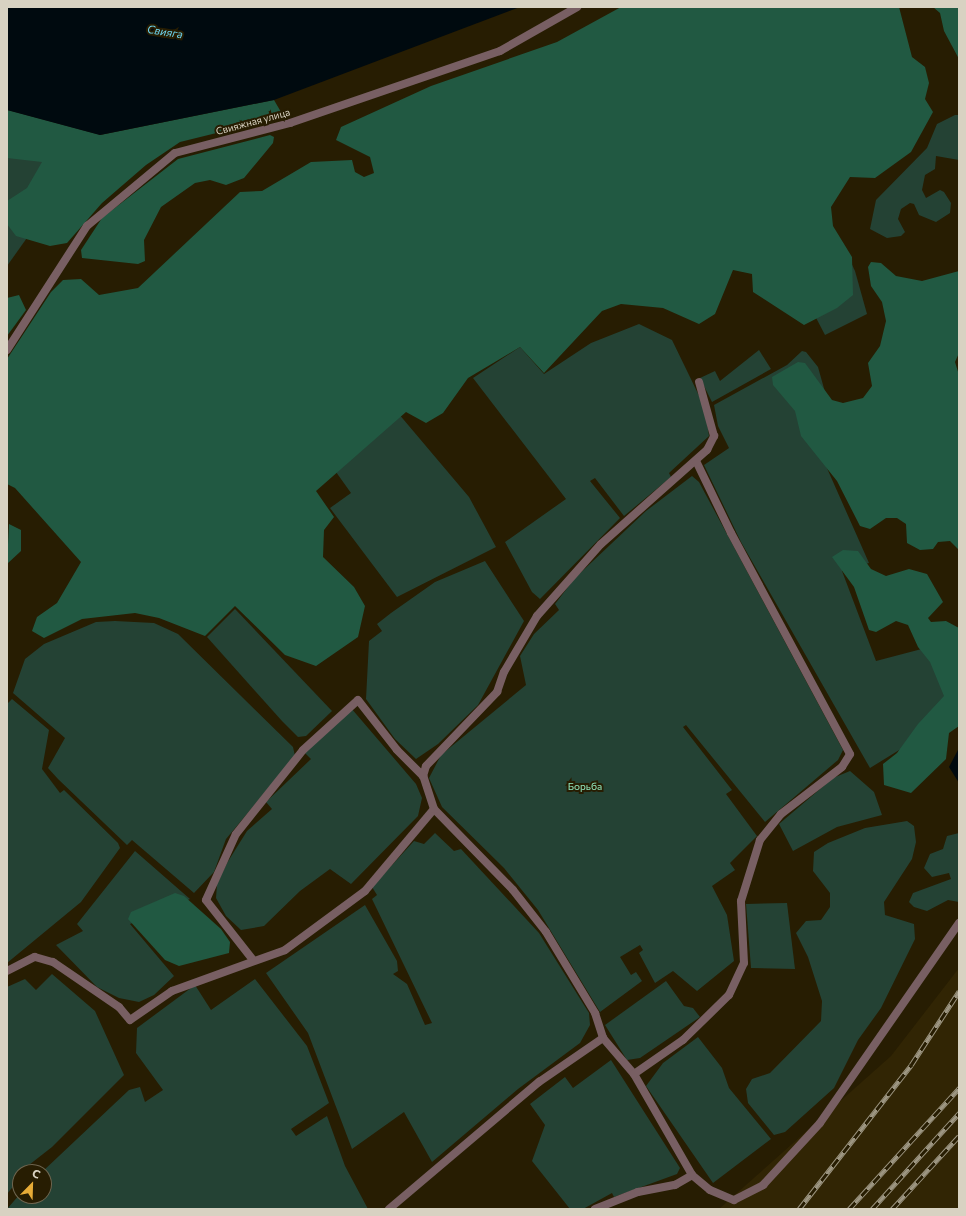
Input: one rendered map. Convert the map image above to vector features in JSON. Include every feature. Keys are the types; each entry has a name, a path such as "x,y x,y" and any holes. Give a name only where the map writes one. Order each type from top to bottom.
{"street":[{"name":"Свияжная улица","path":"7,350 87,226 175,153 290,123 500,51 577,7"},
{"path":"423,776 430,759 497,692 504,672 537,616 601,544 696,461 714,436 699,382"},
{"path":"634,1074 683,1040 728,994 744,963 740,901 760,840 781,814 842,768 850,754 731,533 696,461"},
{"path":"253,960 206,900 236,834 302,750 358,700 396,750 423,776 434,808 513,890 546,932 595,1013 603,1038 634,1074 692,1175 710,1190 734,1200 763,1185 820,1124 959,923"},
{"path":"7,971 35,957 53,962 119,1007 130,1020 172,991 253,960 285,950 365,891 434,808"},
{"path":"389,1209 539,1082 603,1038"},
{"path":"595,1209 638,1192 675,1185 692,1175"}],"shaded area":[{"path":"959,968 959,1209 719,1209 891,1056"}],"green space":[{"path":"621,7 899,7 912,57 925,67 929,83 925,99 933,112 911,152 875,178 850,177 831,207 833,226 852,257 853,295 837,308 804,325 753,292 752,274 733,270 715,314 699,324 663,308 621,304 602,311 544,373 520,347 468,378 443,413 426,423 406,412 316,491 334,517 324,530 323,557 354,587 365,606 358,637 316,666 285,655 235,606 205,636 159,618 135,613 82,619 44,638 32,631 37,617 57,603 81,562 15,488 7,484 7,359 51,292 63,280 81,279 99,295 138,288 240,192 262,191 311,162 352,160 355,172 364,177 374,173 370,157 336,140 341,127 431,86 557,42"},
{"path":"933,7 959,7 959,59 944,31 940,13"},
{"path":"274,100 281,112 265,121 180,142 146,165 102,203 67,243 50,246 16,236 7,224 7,201 27,188 42,162 7,158 7,110 100,135"},
{"path":"7,110 100,135 7,266"},
{"path":"955,115 959,115 959,160 936,156 935,169 925,175 922,190 926,198 940,190 944,192 951,203 950,213 936,222 919,215 914,204 910,203 901,209 898,219 905,232 901,236 887,238 870,229 876,200 927,148 937,124"},
{"path":"270,135 274,137 273,143 244,178 226,185 210,180 195,183 161,207 144,240 145,261 138,264 82,258 81,250 102,218 178,159"},
{"path":"838,235 855,271 867,314 825,335 787,262"},
{"path":"871,262 881,263 896,276 922,281 959,271 959,353 955,362 959,375 959,550 950,541 938,542 933,549 920,550 907,543 906,524 897,518 886,518 870,529 860,526 837,481 801,436 795,411 773,385 772,377 798,362 805,363 832,400 843,403 863,398 872,386 868,363 880,346 886,321 882,302 871,286 868,267"},
{"path":"19,295 26,310 7,336 7,298"},
{"path":"639,324 672,340 705,408 709,436 669,473 671,477 624,516 595,478 590,481 620,518 540,599 532,592 505,542 566,499 473,378 520,347 544,374 591,343"},
{"path":"759,350 771,369 712,402 700,378 715,371 720,381"},
{"path":"802,351 806,352 818,367 825,392 803,414 869,563 842,571 876,661 933,646 959,688 922,736 870,768 741,542 704,465 729,448 718,426 714,405 787,365"},
{"path":"398,413 469,497 496,547 397,597 330,508 351,493 331,465"},
{"name":"Борьба","path":"692,476 699,482 843,750 838,760 765,822 686,725 683,727 732,790 726,794 757,836 730,863 735,870 712,886 727,915 734,961 697,991 673,971 655,983 639,953 643,950 640,945 620,957 631,975 636,972 642,981 600,1012 538,910 504,868 442,807 429,778 441,755 526,685 520,656 534,634 559,610 555,604 575,578 646,511"},
{"path":"9,524 21,530 21,551 7,564"},
{"path":"843,550 858,551 871,569 886,576 909,569 927,574 943,602 928,618 931,622 946,621 959,628 959,726 949,733 946,759 911,793 884,785 883,764 897,753 918,724 944,696 930,662 918,647 908,625 896,621 876,632 869,630 854,587 832,557"},
{"path":"485,561 524,621 478,705 438,744 416,759 395,739 366,699 369,641 382,631 377,624 435,582"},
{"path":"235,609 332,711 306,736 298,737 282,721 207,637"},
{"path":"115,621 154,623 178,634 293,747 295,756 226,839 214,872 194,893 132,840 127,845 48,768 65,738 13,693 25,659 44,644 96,622"},
{"path":"12,699 49,730 42,769 60,793 64,790 118,843 120,848 81,902 7,963 7,704"},
{"path":"351,708 416,784 422,798 418,816 351,884 330,869 300,891 264,926 241,930 226,916 216,898 217,884 227,863 247,831 272,809 266,802 311,759 305,753"},
{"path":"850,771 874,792 882,815 837,827 793,851 779,824 833,778"},
{"path":"907,821 914,826 916,842 912,859 884,902 885,915 914,924 915,939 881,1008 858,1040 834,1088 785,1132 774,1135 748,1103 746,1089 752,1079 770,1073 821,1021 822,1001 808,957 796,933 806,921 821,920 830,907 830,893 813,871 814,852 828,843 865,828"},
{"path":"435,833 454,851 461,849 539,933 589,1013 590,1025 580,1043 518,1089 432,1162 404,1112 352,1149 308,1033 266,973 365,905 397,961 398,971 393,974 407,984 425,1025 432,1023 372,899 377,895 372,887 414,841 424,844"},
{"path":"959,833 959,902 948,900 927,911 914,907 909,902 913,893 951,879 949,873 932,877 924,868 930,854 943,849 947,836"},
{"path":"135,851 190,899 130,924 174,976 154,995 139,1002 119,998 97,987 56,945 83,931 77,924"},
{"path":"175,893 184,896 221,929 230,942 229,953 179,966 165,960 128,919 131,912"},
{"path":"787,903 795,969 751,968 746,904"},
{"path":"52,974 95,1011 124,1075 52,1147 30,1164 12,1164 12,1188 7,1194 7,987 25,979 36,990"},
{"path":"255,979 307,1046 329,1103 291,1129 296,1136 327,1116 345,1166 368,1209 7,1209 12,1203 52,1204 52,1164 50,1164 129,1090 140,1087 145,1102 163,1090 136,1053 137,1028 195,985 211,1010"},
{"path":"666,981 684,1006 693,1008 700,1017 640,1058 627,1060 605,1025"},
{"path":"698,1037 722,1068 729,1088 771,1139 713,1183 646,1086 663,1063"},
{"path":"611,1060 680,1168 677,1174 614,1197 612,1193 583,1209 570,1209 532,1161 545,1125 530,1104 565,1077 573,1088"}],"water":[{"name":"Свияга","path":"7,7 520,7 274,100 100,135 7,110"},
{"path":"959,748 959,783 949,767"}],"railway":[{"path":"799,1209 911,1065 959,991"},
{"path":"849,1209 959,1088"},
{"path":"872,1209 959,1113"},
{"path":"892,1209 959,1136"}]}
